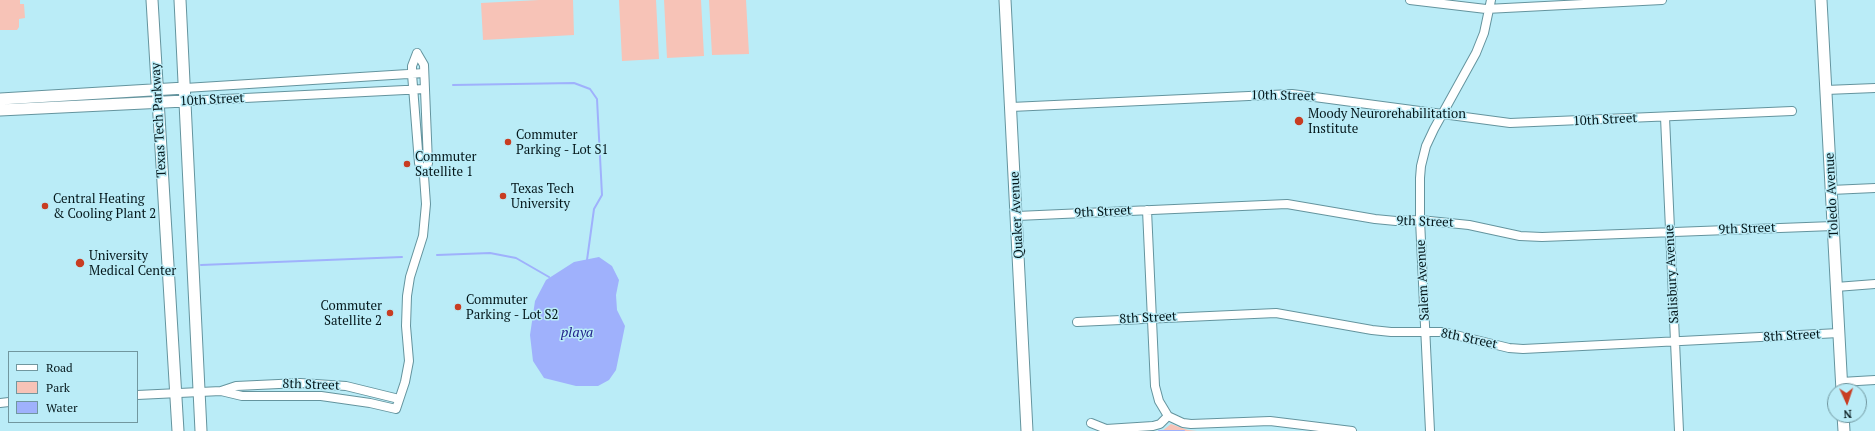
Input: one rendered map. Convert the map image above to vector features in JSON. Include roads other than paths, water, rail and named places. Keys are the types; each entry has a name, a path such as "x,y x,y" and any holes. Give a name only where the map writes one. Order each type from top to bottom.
{"main road":[{"name":"Texas Tech Parkway","path":"152,0 178,431"},
{"name":"Texas Tech Parkway","path":"180,0 201,431"},
{"name":"Quaker Avenue","path":"1005,0 1027,431"},
{"name":"Toledo Avenue","path":"1821,0 1842,383"},
{"name":"10th Street","path":"0,99 185,88"},
{"path":"98,93 98,106"},
{"name":"10th Street","path":"0,110 185,101"}],"street":[{"path":"1410,0 1489,9 1662,0"},
{"name":"Salem Avenue","path":"1430,431 1420,220 1421,166 1426,146 1476,53 1491,0"},
{"path":"399,399 405,382 409,361 406,326 407,296 410,277 423,236 426,204 424,176 419,163 412,74 412,66 417,53 424,64 428,163 424,176"},
{"name":"10th Street","path":"185,88 424,73"},
{"path":"1826,90 1875,88"},
{"name":"10th Street","path":"185,101 425,89"},
{"name":"10th Street","path":"1011,107 1292,94 1510,124 1792,111"},
{"name":"Salisbury Avenue","path":"1665,117 1679,431"},
{"path":"1831,190 1875,188"},
{"name":"9th Street","path":"1017,216 1287,204 1374,219 1396,221 1420,220 1469,224 1527,236 1833,226"},
{"path":"1147,210 1155,386 1159,401 1168,416 1184,423 1192,424 1270,421 1352,431"},
{"path":"1836,287 1875,284"},
{"name":"8th Street","path":"1077,322 1276,313 1372,330 1443,332 1510,348 1523,349 1839,333"},
{"path":"1858,383 1875,380"},
{"name":"8th Street","path":"138,396 221,391 236,386 278,383 320,383 346,386 399,399 396,409 370,403 322,396 242,396 221,391"},
{"path":"1091,422 1106,429 1153,426 1160,424 1168,416"}],"water":[{"name":"playa","path":"599,257 612,266 619,280 616,295 617,310 625,326 616,370 609,380 598,386 576,386 544,378 533,361 530,335 535,301 546,280 574,262"}],"waterway":[{"path":"453,85 574,83 590,89 597,99 602,195 594,209 587,260"},
{"path":"437,255 490,253 516,258 549,277"},
{"path":"201,265 402,257"},
{"path":"1159,431 1184,431"}],"place":[{"name":"Moody Neurorehabilitation Institute","path":"1299,121"},
{"name":"Commuter Parking - Lot S1","path":"508,142"},
{"name":"Commuter Satellite 1","path":"407,164"},
{"name":"Texas Tech University","path":"503,196"},
{"name":"Central Heating & Cooling Plant 2","path":"45,206"},
{"name":"University Medical Center","path":"80,263"},
{"name":"Commuter Parking - Lot S2","path":"458,307"},
{"name":"Commuter Satellite 2","path":"390,313"}]}
